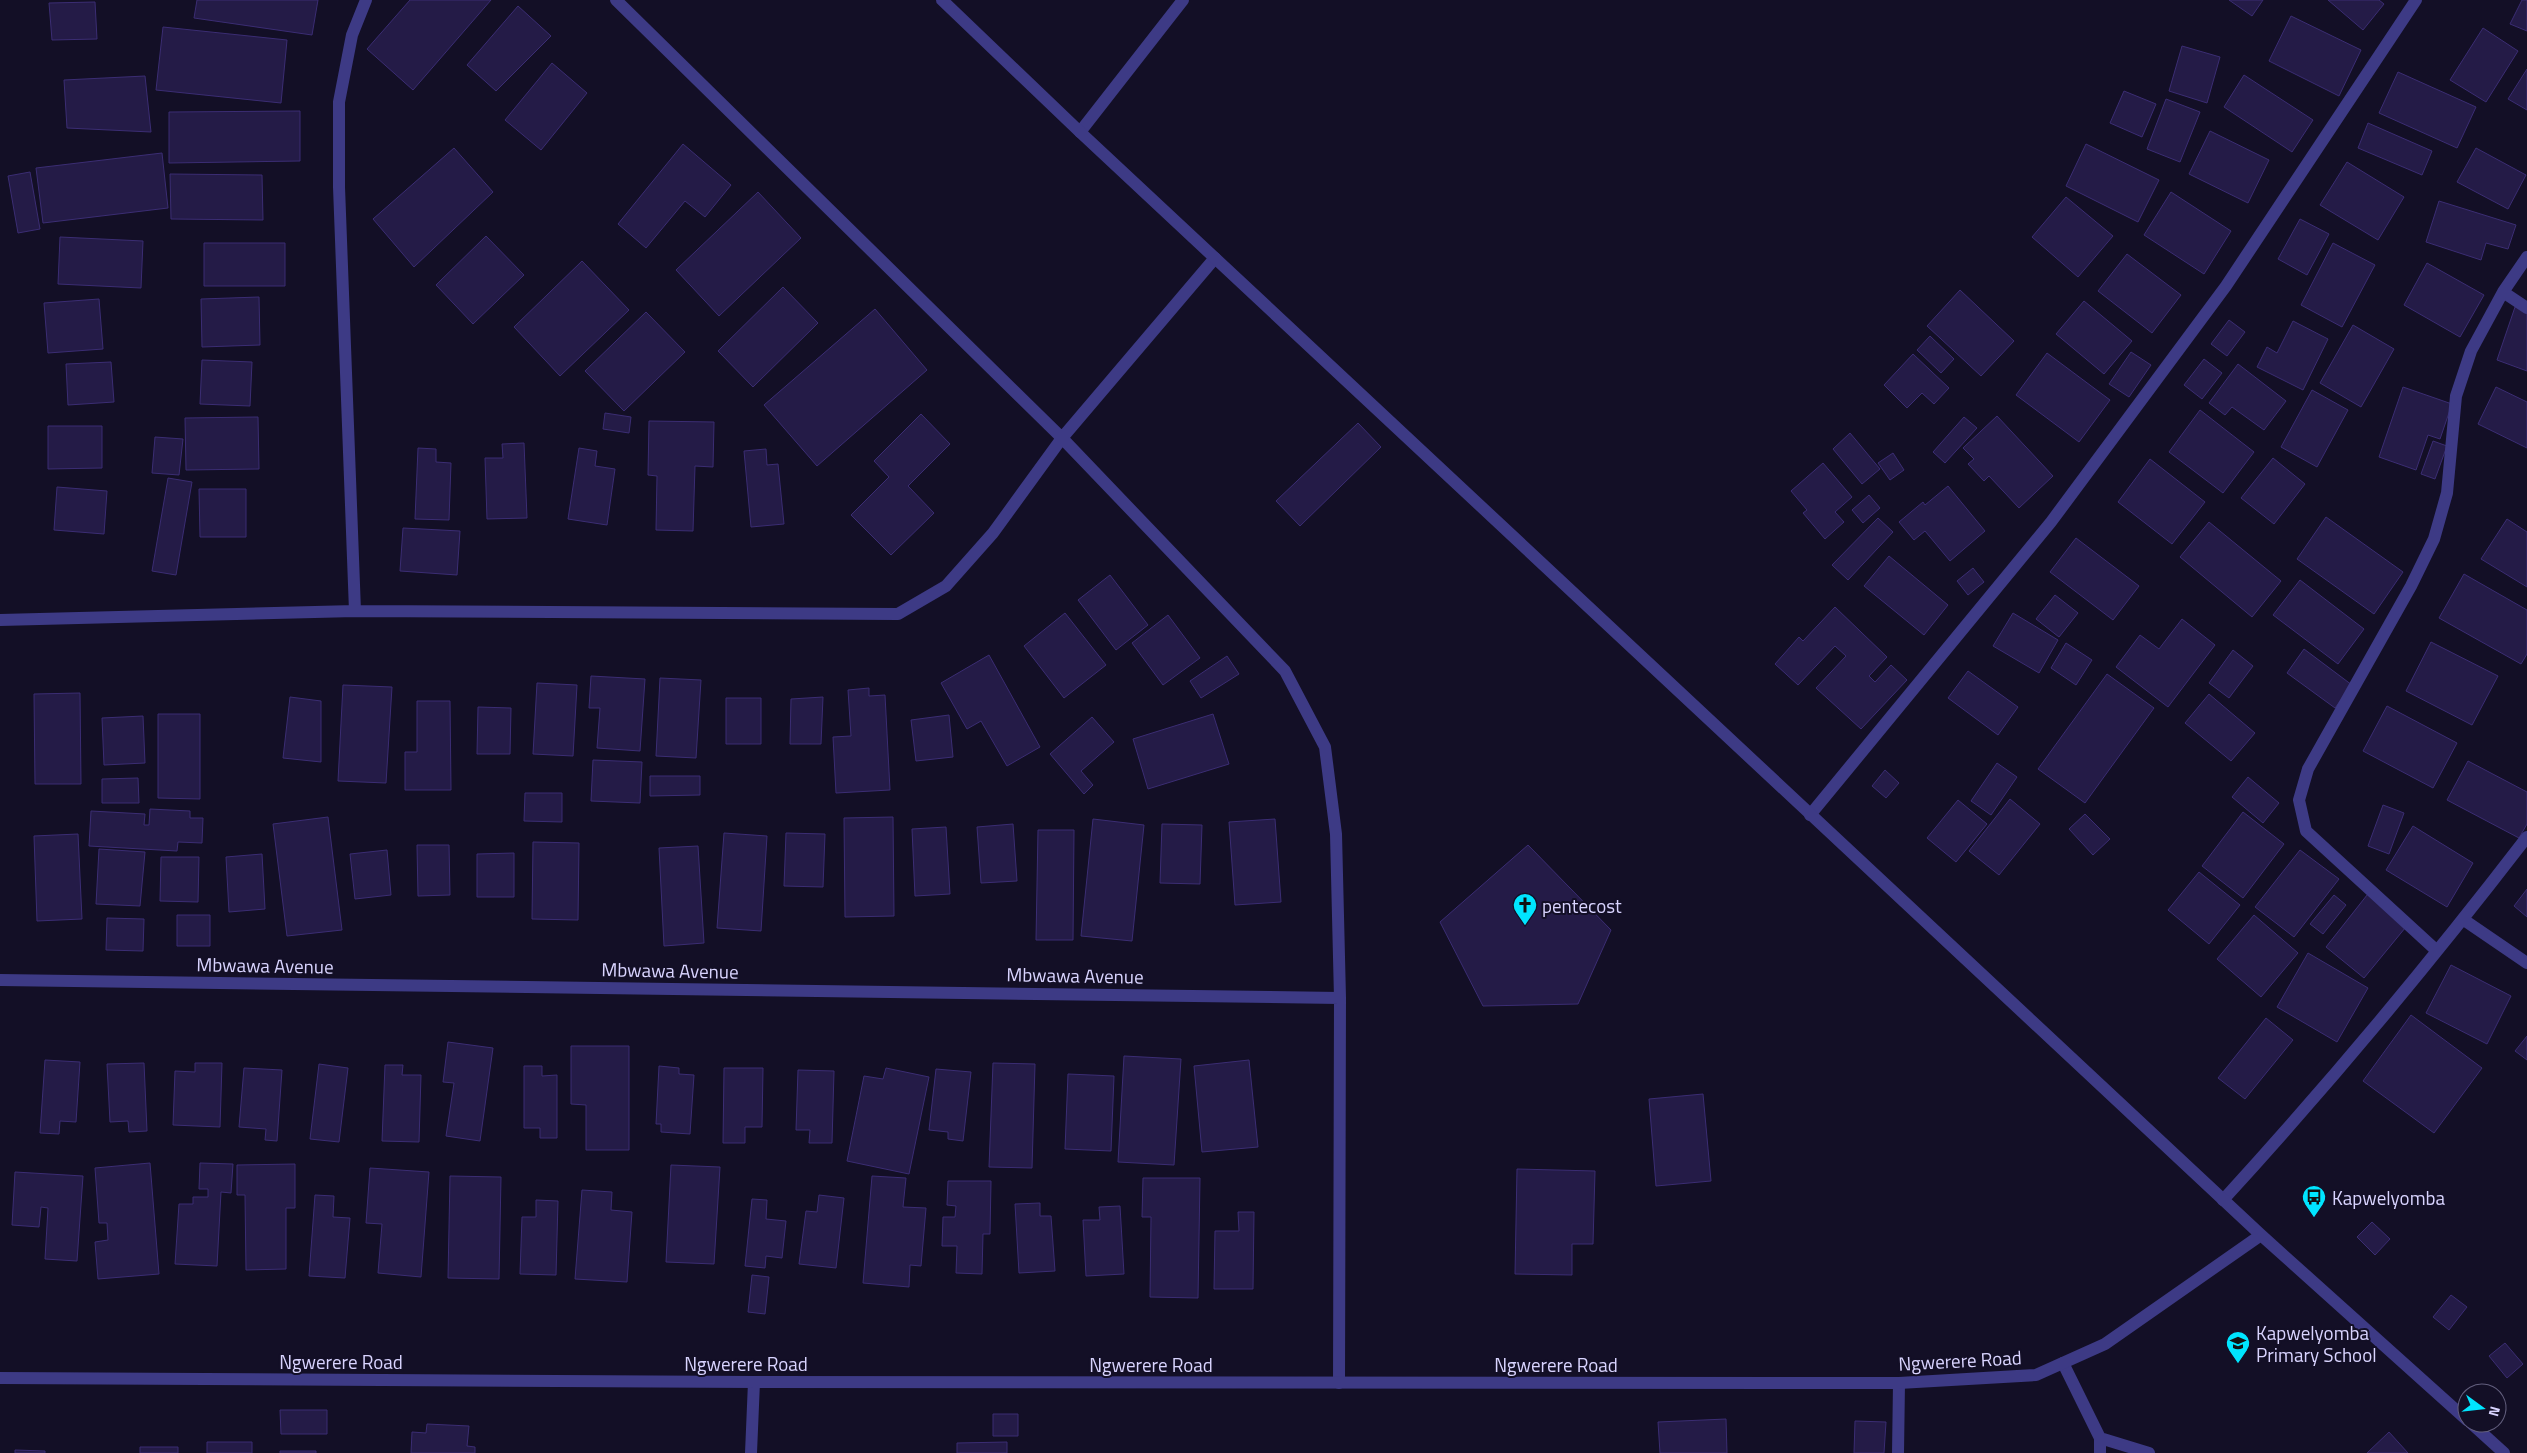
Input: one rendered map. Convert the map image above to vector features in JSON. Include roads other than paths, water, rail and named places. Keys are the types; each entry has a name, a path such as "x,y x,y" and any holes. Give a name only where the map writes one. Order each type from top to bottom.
{"street":[{"path":"355,611 339,187 339,102 352,35 366,0"},
{"path":"616,0 1062,438 1286,671 1325,747 1336,834 1340,998 1339,1383"},
{"path":"942,0 1080,132 2261,1236 2457,1411"},
{"path":"1080,132 1183,0"},
{"path":"1810,815 2057,514 2226,286 2416,0"},
{"path":"2437,951 2306,831 2299,800 2308,769 2411,586 2434,539 2448,493 2456,396 2471,351 2503,292 2527,257"},
{"path":"0,620 355,611 898,614 946,586 994,533 1062,438 1215,258"},
{"path":"2503,292 2527,308"},
{"path":"2223,1200 2312,1103 2464,920 2527,837"},
{"path":"2464,920 2527,963"},
{"name":"Mbwawa Avenue","path":"0,980 1340,998"},
{"name":"Ngwerere Road","path":"0,1378 754,1382 1899,1383 2036,1375 2105,1344 2261,1236"},
{"path":"2063,1363 2100,1438 2100,1453"},
{"path":"751,1453 754,1382"},
{"path":"1898,1453 1899,1383"},
{"path":"2482,1433 2504,1453"},
{"path":"2100,1438 2149,1453"}],"place":[{"name":"pentecost","path":"1525,926"},
{"name":"Kapwelyomba","path":"2314,1218"},
{"name":"Kapwelyomba Primary School","path":"2238,1364"}]}
